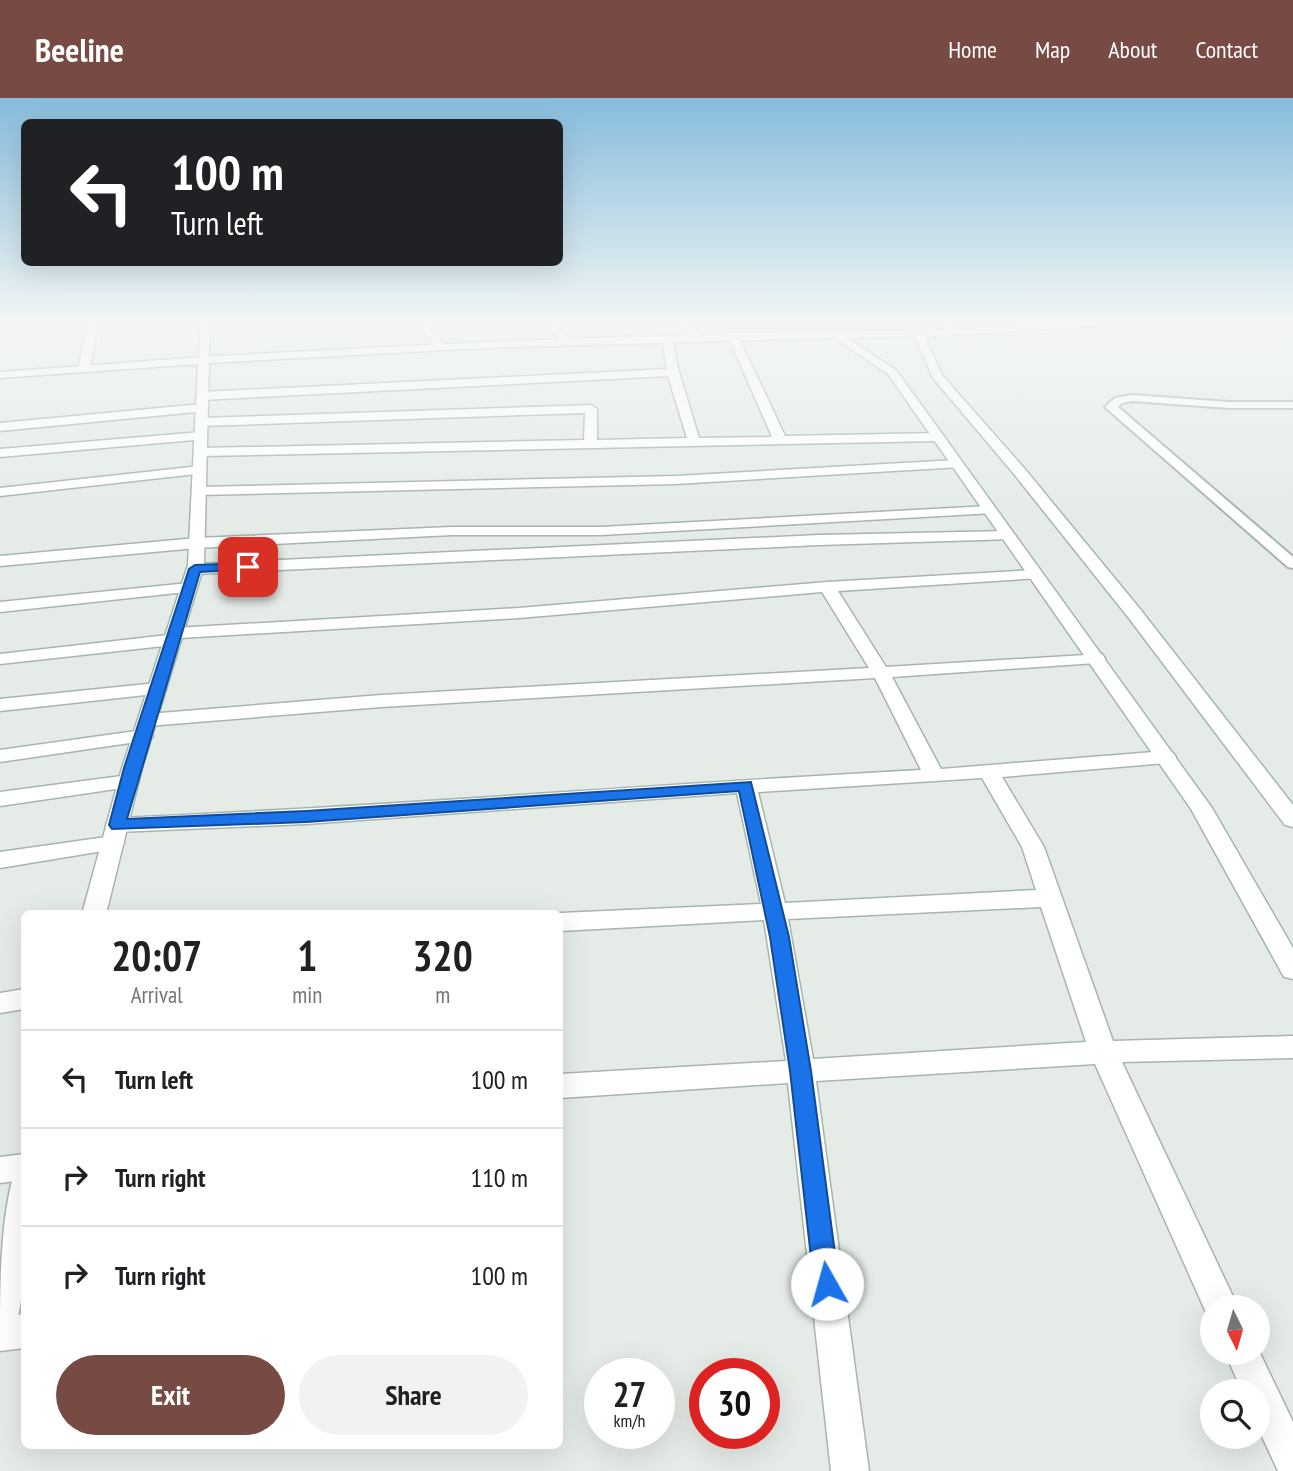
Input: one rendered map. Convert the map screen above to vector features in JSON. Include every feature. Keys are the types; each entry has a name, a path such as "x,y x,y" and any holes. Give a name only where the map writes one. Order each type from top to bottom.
{"street":[{"path":"95,910 129,781 195,569 203,383"},
{"path":"0,453 202,423 571,383"},
{"path":"677,383 695,441"},
{"path":"754,383 780,439"},
{"path":"900,383 1201,808 1293,971"},
{"path":"943,383 1019,471 1134,613 1293,820"},
{"path":"0,427 202,423 591,409 590,443"},
{"path":"202,423 590,443 938,438"},
{"path":"199,491 676,480 956,464"},
{"path":"0,492 200,470"},
{"path":"0,561 197,543 452,531 601,531 989,510"},
{"path":"195,569 819,540 1008,536"},
{"path":"0,659 174,636 519,613 827,587 1034,575"},
{"path":"827,587 880,671 934,776"},
{"path":"0,607 189,589"},
{"path":"0,756 145,728 381,701 678,686 1096,658"},
{"path":"0,705 158,689"},
{"path":"0,860 115,834 306,817 746,786 934,776 1166,757"},
{"path":"989,772 1033,847 1103,1052 1215,1295"},
{"path":"0,799 129,781"},
{"path":"746,786 775,911 801,1071 850,1471"},
{"path":"563,922 1051,898"},
{"path":"0,1003 21,1000"},
{"path":"563,1086 1103,1052 1293,1047"},
{"path":"0,1170 21,1167"},
{"path":"0,1322 21,1204"},
{"path":"0,1334 21,1331"},
{"path":"1248,1365 1293,1462"}],"lane":[{"path":"1293,405 1229,405 1132,398 1119,400 1111,407 1293,564"}],"route":[{"path":"248,567 195,569 132,768 117,825 306,817 746,786 775,911 801,1071 827,1284"}]}
